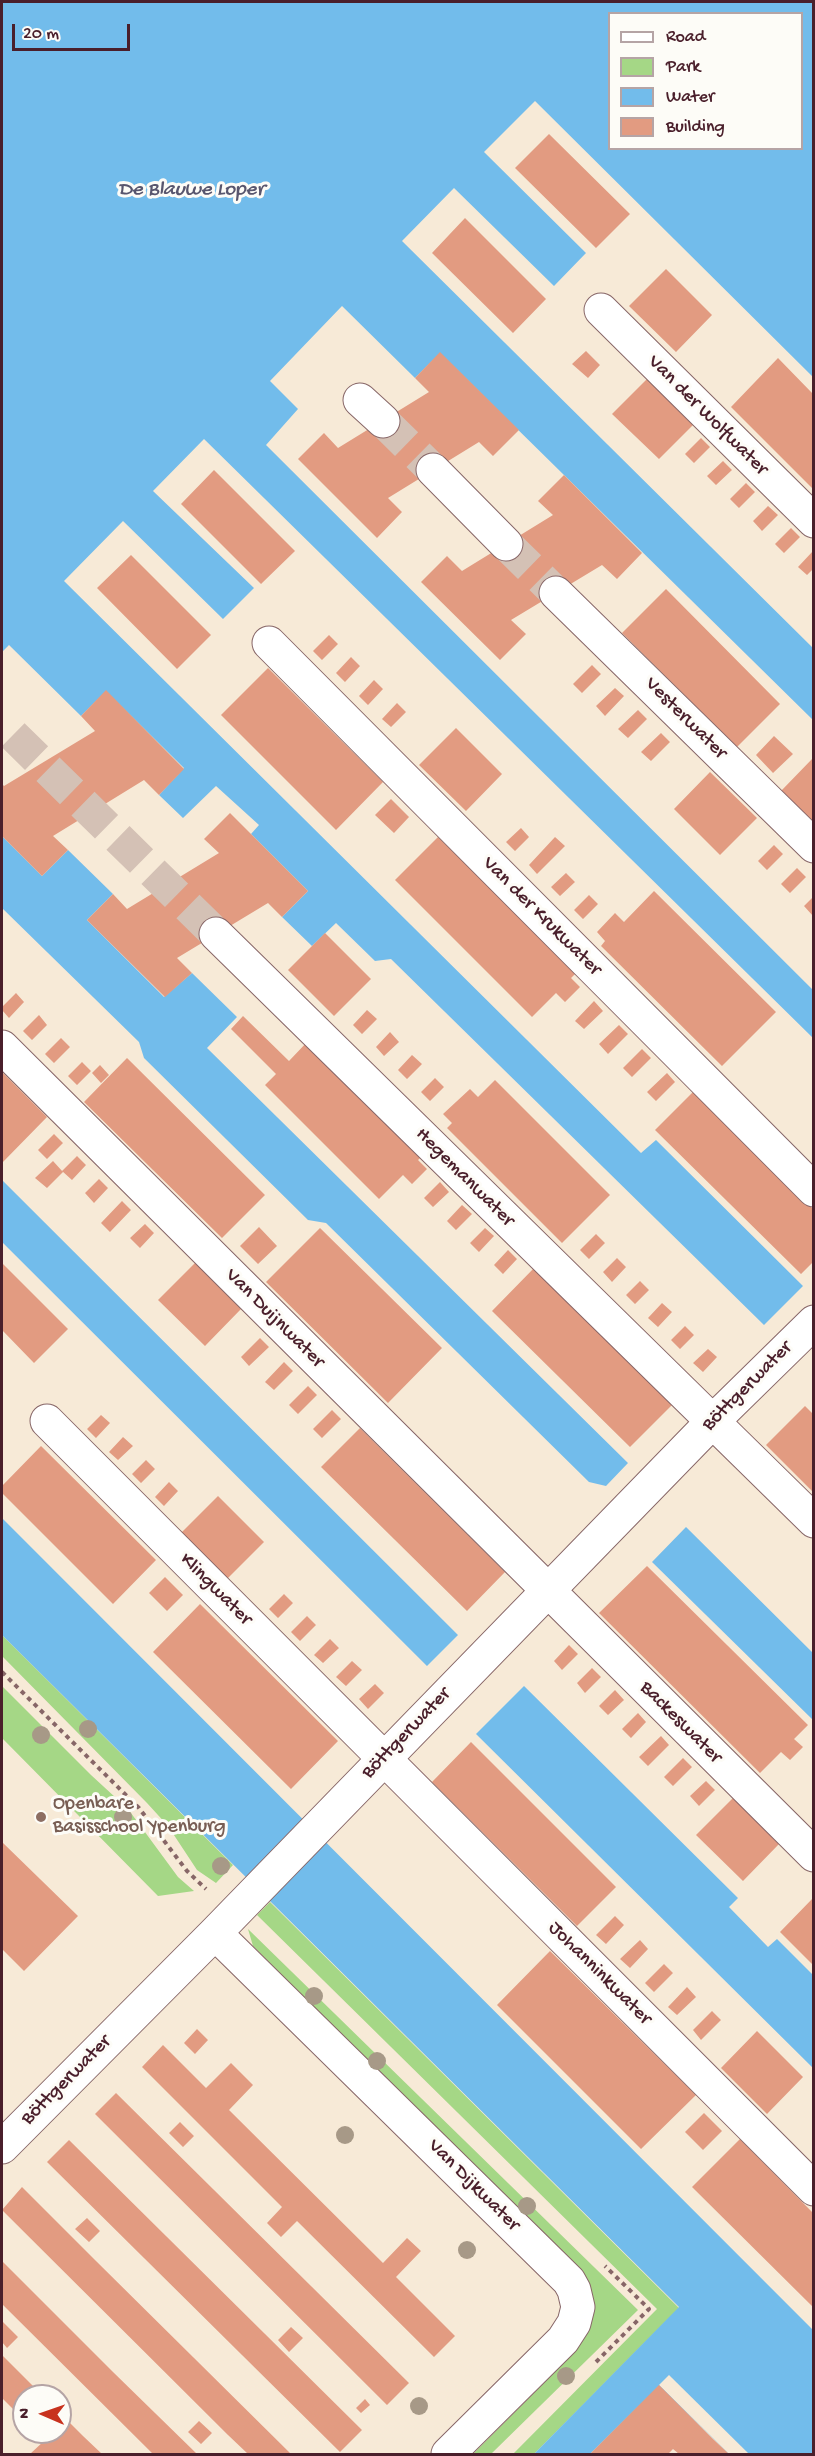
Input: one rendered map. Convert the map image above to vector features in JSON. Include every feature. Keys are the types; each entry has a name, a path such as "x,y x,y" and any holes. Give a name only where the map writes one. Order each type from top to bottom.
{"street":[{"name":"Van der Wolfwater","path":"601,310 813,521"},
{"path":"433,470 506,544"},
{"name":"Vesterwater","path":"556,593 813,846"},
{"name":"Van der Krukwater","path":"269,643 813,1190"},
{"name":"Hegemanwater","path":"216,934 813,1521"},
{"name":"Van Duijnwater","path":"2,1047 547,1592"},
{"name":"Böttgerwater","path":"2,2147 215,1933 712,1422 813,1322"},
{"name":"Klingwater","path":"47,1421 384,1759"},
{"name":"Backeswater","path":"547,1592 813,1855"},
{"name":"Johanninkwater","path":"384,1759 813,2189"},
{"name":"Van Dijkwater","path":"215,1933 561,2273 574,2290 578,2307 574,2323 563,2340 448,2454"}],"path":[{"path":"2,1672 139,1808 196,1881 214,1894 244,1903"}],"green space":[{"path":"2,1635 233,1865 216,1883 197,1870 168,1826 2,1656"},
{"path":"2,1686 128,1809 178,1877 194,1891 158,1896 2,1738"},
{"path":"270,1902 679,2308 534,2454 513,2454 657,2309 257,1915"},
{"path":"248,1929 638,2310 491,2454 473,2454 573,2354 585,2333 586,2281 253,1946"}],"water":[{"name":"De Blauwe Loper","path":"2,2 813,2 813,377 535,101 484,152 586,253 554,286 454,188 402,241 813,648 813,720 440,353 415,378 342,306 270,381 298,409 266,445 813,990 813,1038 204,439 153,491 254,588 223,619 123,521 64,581 641,1153 656,1140 803,1286 764,1325 391,959 375,961 336,923 312,946 282,917 308,891 251,834 259,825 216,786 183,818 159,795 184,768 106,691 81,716 9,645 2,652"},
{"path":"2,836 42,876 68,850 113,894 87,920 164,997 192,973 237,1017 207,1048 628,1463 606,1486 589,1482 326,1223 308,1220 144,1058 139,1042 2,908"},
{"path":"2,1180 458,1635 427,1666 2,1242"},
{"path":"2,1518 813,2330 813,2454 729,2454 659,2386 590,2454 534,2454 679,2307 2,1635"},
{"path":"686,1527 813,1653 813,1720 652,1562"},
{"path":"524,1686 738,1898 729,1907 768,1947 777,1939 813,1975 813,2068 476,1734"}],"pier":[{"path":"669,2375 749,2454 729,2454 659,2385"}],"building":[{"path":"549,134 630,214 596,248 515,168"},
{"path":"465,218 546,299 513,333 432,253"},
{"path":"666,269 712,315 676,352 629,306"},
{"path":"586,351 600,365 588,378 572,364"},
{"path":"440,352 519,430 493,456 479,442 388,498 402,512 377,538 298,459 324,433 338,448 429,392 415,378"},
{"path":"778,358 813,394 813,489 731,407"},
{"path":"649,377 695,423 659,459 612,414"},
{"path":"701,438 710,447 694,463 685,454"},
{"path":"723,461 732,470 716,485 707,476"},
{"path":"214,470 295,551 261,584 181,504"},
{"path":"564,475 642,553 617,579 602,565 511,620 526,634 500,660 421,582 447,556 462,571 553,515 538,501"},
{"path":"746,483 755,492 739,508 730,499"},
{"path":"768,506 778,515 762,531 753,521"},
{"path":"791,528 800,537 784,553 775,544"},
{"path":"813,551 813,569 807,575 798,567"},
{"path":"131,555 211,635 177,669 97,588"},
{"path":"666,589 780,704 737,747 622,633"},
{"path":"329,635 338,644 322,660 313,651"},
{"path":"351,657 360,666 345,682 336,673"},
{"path":"592,665 601,674 582,693 573,684"},
{"path":"268,668 383,782 336,830 221,715"},
{"path":"374,680 383,689 368,705 359,696"},
{"path":"615,688 624,696 605,716 596,706"},
{"path":"106,690 184,769 159,795 144,780 53,836 68,850 42,876 2,836 2,784 4,786 95,731 81,716"},
{"path":"397,703 406,712 391,727 382,719"},
{"path":"638,710 647,719 628,738 618,729"},
{"path":"456,728 502,774 466,811 419,765"},
{"path":"661,733 670,742 651,761 641,752"},
{"path":"774,736 793,754 773,773 756,755"},
{"path":"813,758 813,823 781,791"},
{"path":"710,772 757,818 720,855 674,809"},
{"path":"391,799 409,817 394,833 375,815"},
{"path":"230,813 308,891 282,917 268,903 177,958 192,973 165,997 87,920 113,894 127,909 219,853 204,839"},
{"path":"521,828 529,837 515,851 506,842"},
{"path":"438,837 576,973 571,978 580,987 565,1002 556,993 532,1017 395,880"},
{"path":"555,837 565,846 537,874 529,865"},
{"path":"774,845 783,854 767,870 758,861"},
{"path":"797,868 806,877 790,893 781,884"},
{"path":"566,873 575,882 560,896 551,887"},
{"path":"654,891 776,1012 722,1066 601,946 605,941 597,932 615,913 624,922"},
{"path":"589,895 598,904 583,919 574,910"},
{"path":"813,897 813,916 804,906"},
{"path":"325,933 371,979 334,1016 288,970"},
{"path":"16,993 24,1002 9,1018 2,1007"},
{"path":"594,1001 603,1011 584,1029 575,1021"},
{"path":"367,1010 377,1019 362,1034 353,1025"},
{"path":"39,1015 47,1025 32,1040 23,1031"},
{"path":"243,1016 289,1061 308,1041 423,1155 418,1160 427,1169 412,1184 403,1175 379,1199 265,1085 276,1074 231,1029"},
{"path":"619,1025 628,1034 608,1054 599,1044"},
{"path":"390,1032 399,1042 384,1056 376,1047"},
{"path":"61,1038 70,1047 54,1063 45,1054"},
{"path":"642,1049 651,1058 632,1077 623,1068"},
{"path":"412,1055 422,1064 407,1079 398,1070"},
{"path":"127,1058 265,1195 222,1238 84,1102"},
{"path":"82,1062 91,1071 77,1085 68,1076"},
{"path":"100,1065 109,1075 101,1083 92,1073"},
{"path":"2,1072 47,1117 2,1163"},
{"path":"667,1073 675,1082 656,1101 647,1092"},
{"path":"435,1078 444,1087 430,1101 421,1092"},
{"path":"495,1080 610,1195 562,1243 447,1128 452,1123 443,1114 470,1089 478,1097"},
{"path":"694,1091 813,1209 813,1262 801,1274 655,1130"},
{"path":"54,1134 63,1143 47,1159 38,1150"},
{"path":"77,1156 86,1165 72,1180 62,1171"},
{"path":"53,1161 63,1172 47,1188 35,1178"},
{"path":"99,1179 108,1188 94,1203 85,1193"},
{"path":"440,1182 449,1192 433,1207 424,1198"},
{"path":"122,1201 131,1210 110,1232 101,1223"},
{"path":"462,1205 472,1214 456,1230 447,1221"},
{"path":"145,1224 154,1233 140,1248 130,1238"},
{"path":"259,1227 277,1246 258,1264 240,1246"},
{"path":"320,1228 442,1348 388,1403 266,1282"},
{"path":"485,1228 494,1236 479,1252 470,1243"},
{"path":"596,1234 605,1243 589,1259 580,1250"},
{"path":"508,1250 517,1259 503,1274 494,1265"},
{"path":"617,1258 626,1267 612,1282 603,1272"},
{"path":"2,1263 68,1329 34,1363 2,1330"},
{"path":"195,1263 241,1309 205,1346 158,1300"},
{"path":"535,1267 673,1404 630,1447 492,1311"},
{"path":"640,1281 649,1290 635,1304 626,1295"},
{"path":"662,1303 672,1312 658,1327 648,1318"},
{"path":"685,1326 694,1335 680,1349 671,1340"},
{"path":"260,1338 269,1347 249,1366 241,1357"},
{"path":"708,1349 717,1357 703,1372 693,1363"},
{"path":"284,1362 293,1371 274,1390 265,1382"},
{"path":"308,1386 317,1395 298,1414 289,1405"},
{"path":"805,1406 813,1414 813,1492 766,1445"},
{"path":"332,1410 341,1419 322,1438 313,1429"},
{"path":"101,1415 110,1423 96,1438 87,1429"},
{"path":"360,1428 505,1572 467,1611 321,1467"},
{"path":"123,1437 133,1446 118,1460 109,1452"},
{"path":"41,1446 156,1560 113,1604 2,1493 2,1486"},
{"path":"146,1460 155,1469 141,1483 132,1474"},
{"path":"169,1482 178,1491 164,1506 155,1497"},
{"path":"218,1496 264,1542 227,1579 181,1533"},
{"path":"647,1566 808,1725 794,1739 803,1747 790,1760 781,1752 760,1773 599,1613"},
{"path":"165,1577 183,1595 167,1611 149,1593"},
{"path":"284,1594 293,1603 278,1618 269,1609"},
{"path":"200,1604 338,1741 291,1789 153,1652"},
{"path":"307,1616 316,1625 300,1641 291,1632"},
{"path":"330,1639 339,1648 323,1663 314,1655"},
{"path":"569,1645 578,1654 562,1670 554,1661"},
{"path":"352,1661 362,1670 346,1686 336,1677"},
{"path":"592,1668 601,1677 585,1693 577,1683"},
{"path":"375,1684 384,1693 368,1709 359,1699"},
{"path":"615,1690 624,1700 608,1715 599,1706"},
{"path":"638,1713 646,1722 631,1738 622,1729"},
{"path":"661,1736 669,1745 648,1766 639,1757"},
{"path":"471,1742 616,1887 577,1926 432,1782"},
{"path":"683,1758 692,1767 673,1786 664,1777"},
{"path":"706,1781 715,1790 699,1806 690,1796"},
{"path":"733,1798 779,1844 743,1881 696,1835"},
{"path":"2,1842 78,1916 24,1971 3,1950 2,1952"},
{"path":"813,1898 813,1965 780,1932"},
{"path":"615,1916 624,1925 606,1944 596,1935"},
{"path":"640,1940 648,1949 630,1968 620,1959"},
{"path":"550,1951 696,2095 641,2149 497,2005"},
{"path":"664,1964 673,1973 654,1992 645,1983"},
{"path":"687,1987 696,1997 677,2015 668,2007"},
{"path":"712,2011 721,2020 701,2040 693,2030"},
{"path":"197,2029 208,2040 195,2054 184,2043"},
{"path":"757,2031 803,2077 767,2114 721,2068"},
{"path":"163,2045 206,2088 231,2063 253,2085 229,2110 383,2263 407,2238 421,2251 396,2277 455,2336 434,2357 297,2221 281,2237 267,2223 282,2207 142,2067"},
{"path":"116,2093 409,2383 387,2405 95,2114"},
{"path":"704,2113 722,2131 703,2150 685,2132"},
{"path":"180,2122 194,2136 183,2147 169,2133"},
{"path":"740,2139 813,2213 813,2307 692,2187"},
{"path":"69,2140 362,2430 340,2452 47,2162"},
{"path":"22,2187 291,2454 248,2454 228,2435 2,2210"},
{"path":"87,2218 100,2231 89,2242 75,2229"},
{"path":"2,2261 197,2454 153,2454 2,2304"},
{"path":"3,2322 18,2337 7,2348 2,2342"},
{"path":"291,2327 303,2338 289,2352 278,2340"},
{"path":"2,2355 31,2384 12,2384 12,2408 2,2398"},
{"path":"659,2385 729,2454 679,2454 673,2449 668,2454 590,2454"},
{"path":"365,2399 370,2405 361,2413 356,2408"},
{"path":"199,2421 212,2433 201,2444 188,2432"},
{"path":"72,2425 102,2454 30,2454 41,2444 72,2444"}],"tunnel":[{"path":"383,421 433,470"},
{"path":"506,544 556,593"},
{"path":"13,735 216,934"}],"place":[{"name":"Openbare Basisschool Ypenburg","path":"41,1817"}]}
